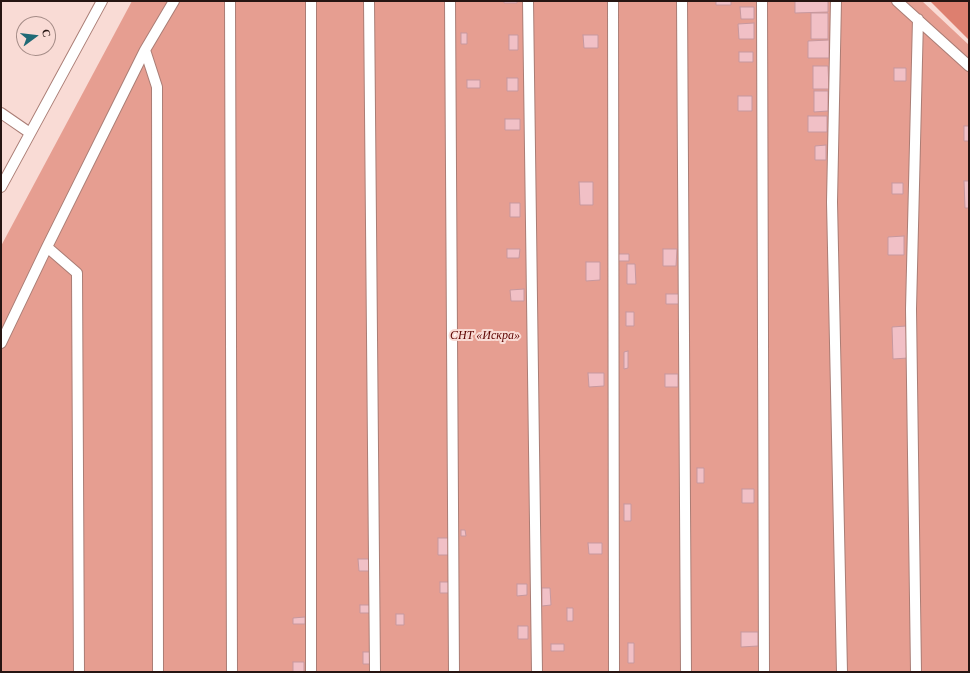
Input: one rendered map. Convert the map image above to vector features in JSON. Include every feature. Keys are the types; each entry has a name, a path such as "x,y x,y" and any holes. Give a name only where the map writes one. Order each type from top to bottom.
{"lane":[{"path":"1,187 102,1"},
{"path":"1,343 146,50 174,1"},
{"path":"230,1 232,672"},
{"path":"311,1 311,672"},
{"path":"369,1 375,672"},
{"path":"450,1 454,672"},
{"path":"528,1 537,672"},
{"path":"613,1 614,672"},
{"path":"682,1 686,672"},
{"path":"762,1 764,672"},
{"path":"836,1 832,202 842,672"},
{"path":"897,1 969,66"},
{"path":"916,672 911,309 918,20"},
{"path":"146,50 157,87 158,672"},
{"path":"1,113 30,133"},
{"path":"47,248 77,273 79,672"}],"green space":[{"name":"СНТ «Искра»","path":"132,1 922,1 969,45 969,672 1,672 1,246"}],"shaded area":[{"path":"930,1 969,1 969,40"}],"building":[{"path":"504,1 517,1 517,3 504,3"},
{"path":"716,1 731,1 731,5 716,5"},
{"path":"795,1 828,1 828,12 795,13"},
{"path":"740,7 754,7 754,19 741,19"},
{"path":"811,13 828,13 828,39 811,39"},
{"path":"754,23 754,39 739,39 738,24"},
{"path":"461,33 467,33 467,44 461,44"},
{"path":"509,35 518,35 518,50 509,50"},
{"path":"583,35 598,35 598,48 584,48"},
{"path":"829,40 829,58 808,58 808,41"},
{"path":"739,52 753,52 753,62 739,62"},
{"path":"813,66 828,66 829,89 813,89"},
{"path":"894,68 906,68 906,81 894,81"},
{"path":"507,78 518,78 518,91 507,91"},
{"path":"467,80 480,80 480,88 467,88"},
{"path":"814,91 828,91 828,111 814,112"},
{"path":"738,96 752,96 752,111 738,111"},
{"path":"808,116 827,116 827,132 808,132"},
{"path":"505,119 520,119 520,130 505,130"},
{"path":"964,126 969,126 969,141 964,141"},
{"path":"826,145 826,160 815,160 815,146"},
{"path":"964,181 969,181 969,208 965,208"},
{"path":"579,182 593,182 593,205 580,205"},
{"path":"892,183 903,183 903,194 892,194"},
{"path":"510,203 520,203 520,217 510,217"},
{"path":"904,236 904,255 888,255 888,237"},
{"path":"507,249 520,249 519,258 507,258"},
{"path":"663,249 677,249 676,266 663,266"},
{"path":"615,254 629,254 629,261 615,261"},
{"path":"586,262 600,262 600,280 586,281"},
{"path":"627,264 635,264 636,284 627,284"},
{"path":"524,289 524,301 511,301 510,290"},
{"path":"666,294 679,294 679,304 666,304"},
{"path":"626,312 634,312 634,326 626,326"},
{"path":"906,326 908,358 893,359 892,327"},
{"path":"628,351 628,368 624,369 624,352"},
{"path":"588,373 604,373 604,386 589,387"},
{"path":"665,374 678,374 678,387 665,387"},
{"path":"697,468 704,468 704,483 697,483"},
{"path":"742,489 754,489 754,503 742,503"},
{"path":"624,504 631,504 631,521 624,521"},
{"path":"461,530 465,530 466,536 461,536"},
{"path":"438,538 452,538 452,555 438,555"},
{"path":"588,543 602,543 602,554 589,554"},
{"path":"358,559 371,559 371,571 359,571"},
{"path":"440,582 451,582 451,593 440,593"},
{"path":"517,584 527,584 527,595 517,596"},
{"path":"542,588 550,588 551,605 542,606"},
{"path":"360,605 373,605 373,613 360,613"},
{"path":"567,608 573,608 573,621 567,621"},
{"path":"396,614 404,614 404,625 396,625"},
{"path":"305,617 305,624 293,624 293,618"},
{"path":"518,626 528,626 528,639 518,639"},
{"path":"741,632 758,632 758,646 741,647"},
{"path":"628,643 634,643 634,663 628,663"},
{"path":"551,644 564,644 564,651 551,651"},
{"path":"363,652 375,652 375,664 363,664"},
{"path":"293,662 304,662 304,672 293,672"}]}
